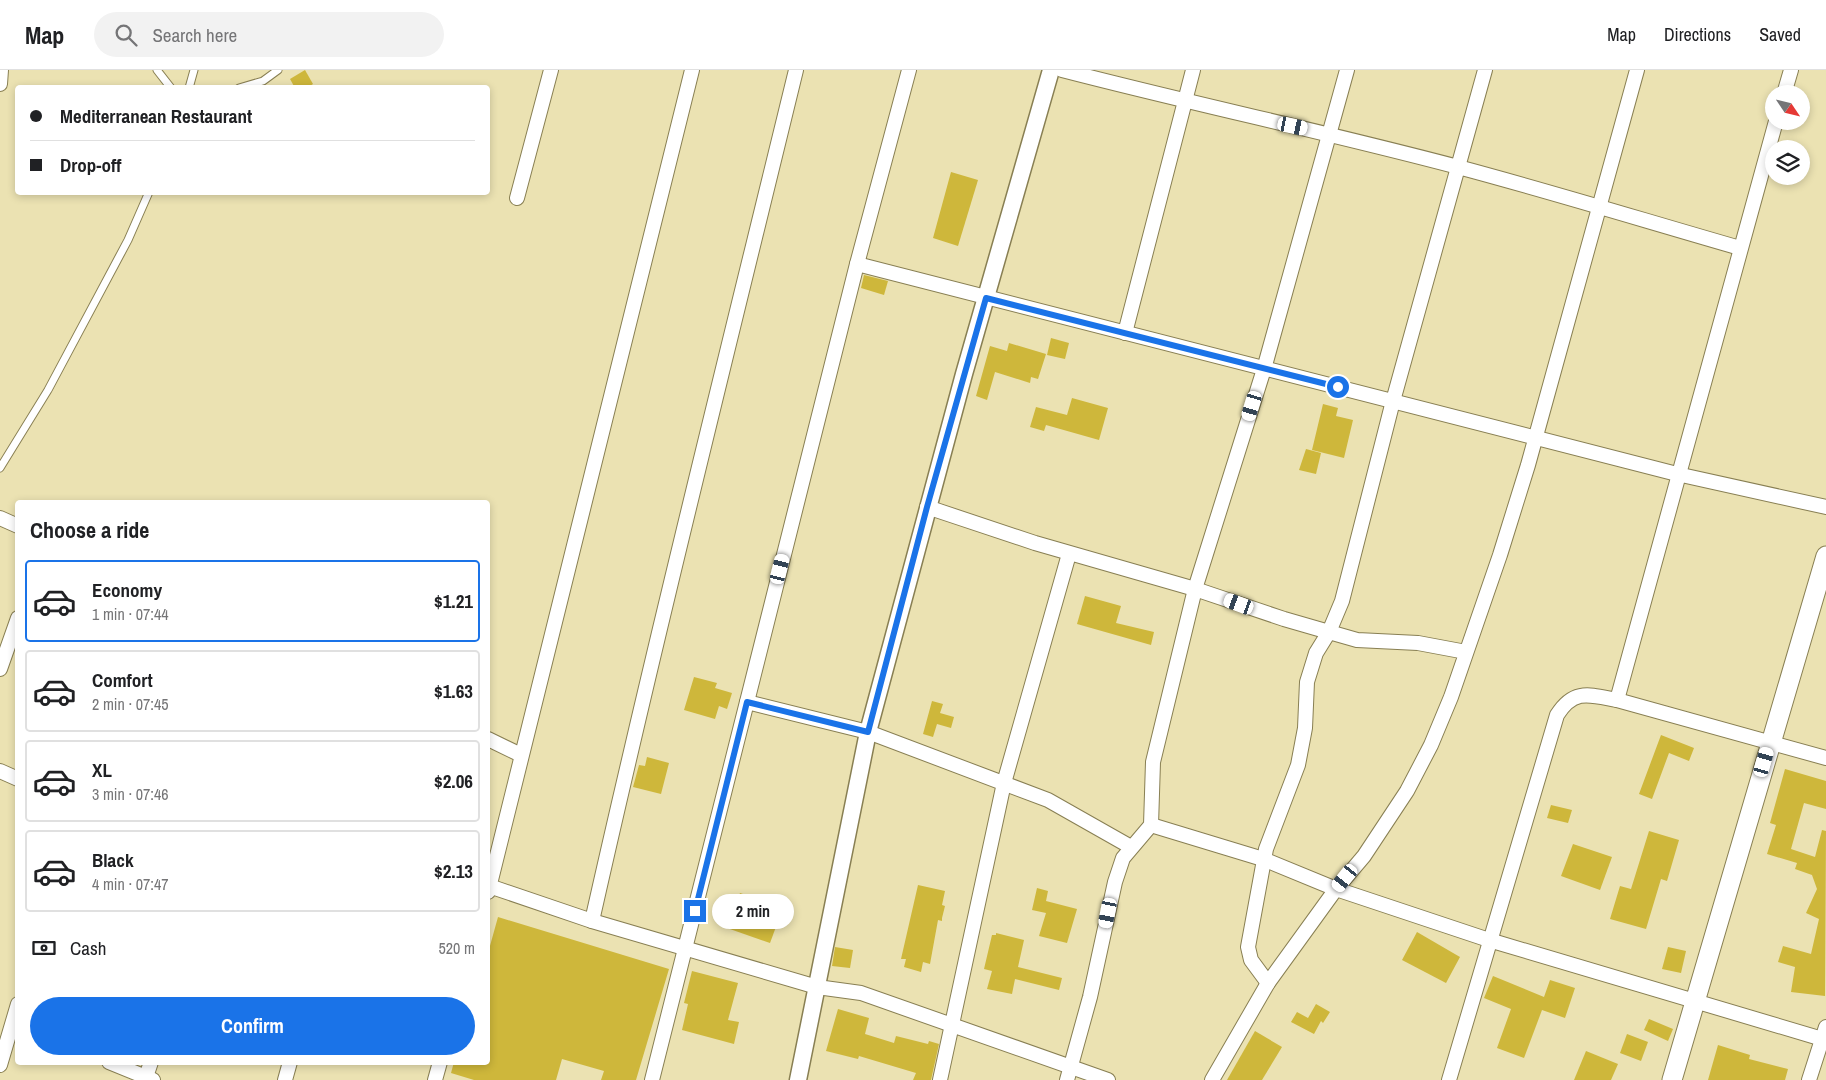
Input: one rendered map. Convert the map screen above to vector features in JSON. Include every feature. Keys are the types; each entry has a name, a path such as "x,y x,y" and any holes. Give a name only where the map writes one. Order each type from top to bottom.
{"main road":[{"path":"1672,1080 1826,556"}],"street":[{"path":"0,84 2,70"},
{"path":"517,198 551,70"},
{"path":"490,881 692,70"},
{"path":"592,921 651,658 703,459 796,70"},
{"path":"652,1080 857,264 909,70"},
{"path":"798,1080 868,732 927,507 1051,70"},
{"path":"1062,70 1185,102 1330,134 1458,167 1740,248"},
{"path":"1125,333 1193,70"},
{"path":"1069,1074 1090,997 1115,882 1124,858 1151,824 1153,762 1195,589 1264,369 1347,70"},
{"path":"1268,983 1251,960 1248,947 1263,860 1298,765 1305,728 1307,682 1316,653 1329,632 1342,601 1393,400 1486,70"},
{"path":"1212,1080 1268,983 1336,889 1364,856 1406,791 1431,745 1451,697 1500,555 1535,439 1637,70"},
{"path":"1787,85 1791,70"},
{"path":"1616,700 1773,130"},
{"path":"857,264 1264,369 1393,400 1535,439 1677,474 1826,507"},
{"path":"927,507 1069,554 1195,589 1284,620 1358,640 1418,643 1466,652"},
{"path":"0,518 15,525"},
{"path":"940,1080 1004,783 1069,554"},
{"path":"0,669 15,626"},
{"path":"1449,1080 1557,714 1564,704 1582,694 1616,700 1826,758"},
{"path":"747,702 868,732 1004,783 1048,800 1074,813 1131,847"},
{"path":"490,740 522,755"},
{"path":"0,771 15,778"},
{"path":"1151,824 1263,860 1336,889 1490,940 1695,1000 1825,1035 1809,1080"},
{"path":"490,890 817,987 861,993 952,1026 1069,1074 1108,1080"},
{"path":"0,1065 9,1023 15,1010"},
{"path":"116,1065 148,1079 150,1065"},
{"path":"285,1080 289,1065"},
{"path":"435,1080 439,1065"}],"lane":[{"path":"157,70 170,85"},
{"path":"190,85 194,70"},
{"path":"249,85 263,81 278,70"},
{"path":"0,468 48,390 128,240 148,195"}],"building":[{"path":"305,70 313,84 293,85 290,79"},
{"path":"951,172 978,180 958,246 933,238"},
{"path":"864,275 888,281 884,295 861,288"},
{"path":"1051,338 1069,343 1065,359 1047,355"},
{"path":"1009,343 1046,354 1038,379 1031,377 1030,383 995,372 987,400 976,396 990,346 1007,351"},
{"path":"1072,398 1108,408 1099,440 1046,425 1044,431 1030,427 1036,407 1067,415"},
{"path":"1323,404 1338,408 1336,416 1353,420 1344,458 1312,450"},
{"path":"1306,449 1321,453 1316,474 1299,470"},
{"path":"1085,596 1121,606 1116,623 1154,632 1151,645 1077,624"},
{"path":"694,677 717,683 715,688 732,693 727,709 719,706 715,719 684,710"},
{"path":"932,701 943,704 940,713 954,717 951,728 937,724 933,737 923,734"},
{"path":"1661,735 1694,748 1689,761 1669,753 1652,799 1639,794"},
{"path":"647,757 669,763 661,794 633,787 639,765 645,766"},
{"path":"1785,769 1826,781 1826,809 1804,803 1791,849 1815,857 1822,830 1826,831 1825,996 1791,992 1795,967 1778,962 1783,946 1811,954 1819,919 1806,913 1817,889 1812,875 1795,869 1797,863 1767,854 1776,825 1770,823"},
{"path":"1551,805 1572,810 1568,823 1547,818"},
{"path":"1649,831 1679,840 1667,881 1661,879 1646,929 1610,919 1620,886 1631,889"},
{"path":"1573,844 1612,857 1600,890 1561,876"},
{"path":"918,885 945,891 942,905 945,906 942,921 938,920 930,964 923,962 921,972 904,967 906,959 901,959"},
{"path":"1037,888 1048,891 1046,901 1077,909 1067,943 1039,936 1046,913 1032,910"},
{"path":"740,893 783,908 770,943 727,928"},
{"path":"498,917 669,969 636,1080 601,1080 604,1071 562,1059 556,1080 474,1080 451,1073 453,1065 490,1065 490,946"},
{"path":"1417,932 1460,957 1446,983 1402,960"},
{"path":"996,933 1024,940 1018,967 1062,978 1059,990 1015,979 1012,994 987,989 992,971 984,969 992,935 996,935"},
{"path":"835,947 853,950 850,968 832,966"},
{"path":"1668,947 1686,951 1681,973 1662,969"},
{"path":"692,971 738,983 728,1020 739,1022 734,1044 682,1030 688,1004 684,1003"},
{"path":"1493,976 1544,997 1550,980 1575,988 1565,1018 1542,1010 1524,1058 1497,1048 1511,1009 1484,998"},
{"path":"1316,1004 1330,1012 1323,1023 1321,1021 1314,1034 1291,1022 1297,1012 1308,1018"},
{"path":"838,1009 869,1018 865,1034 894,1043 896,1036 928,1044 929,1041 939,1044 931,1080 913,1080 916,1073 859,1056 858,1059 826,1051"},
{"path":"1649,1019 1673,1029 1668,1041 1644,1030"},
{"path":"1255,1031 1282,1047 1262,1080 1227,1080"},
{"path":"1627,1034 1648,1042 1641,1061 1620,1053"},
{"path":"1718,1045 1750,1055 1749,1059 1788,1069 1785,1080 1708,1080"},
{"path":"1586,1051 1618,1064 1611,1080 1574,1080"}],"route":[{"path":"695,911 747,702 868,732 927,507 986,298 1338,387"}]}
